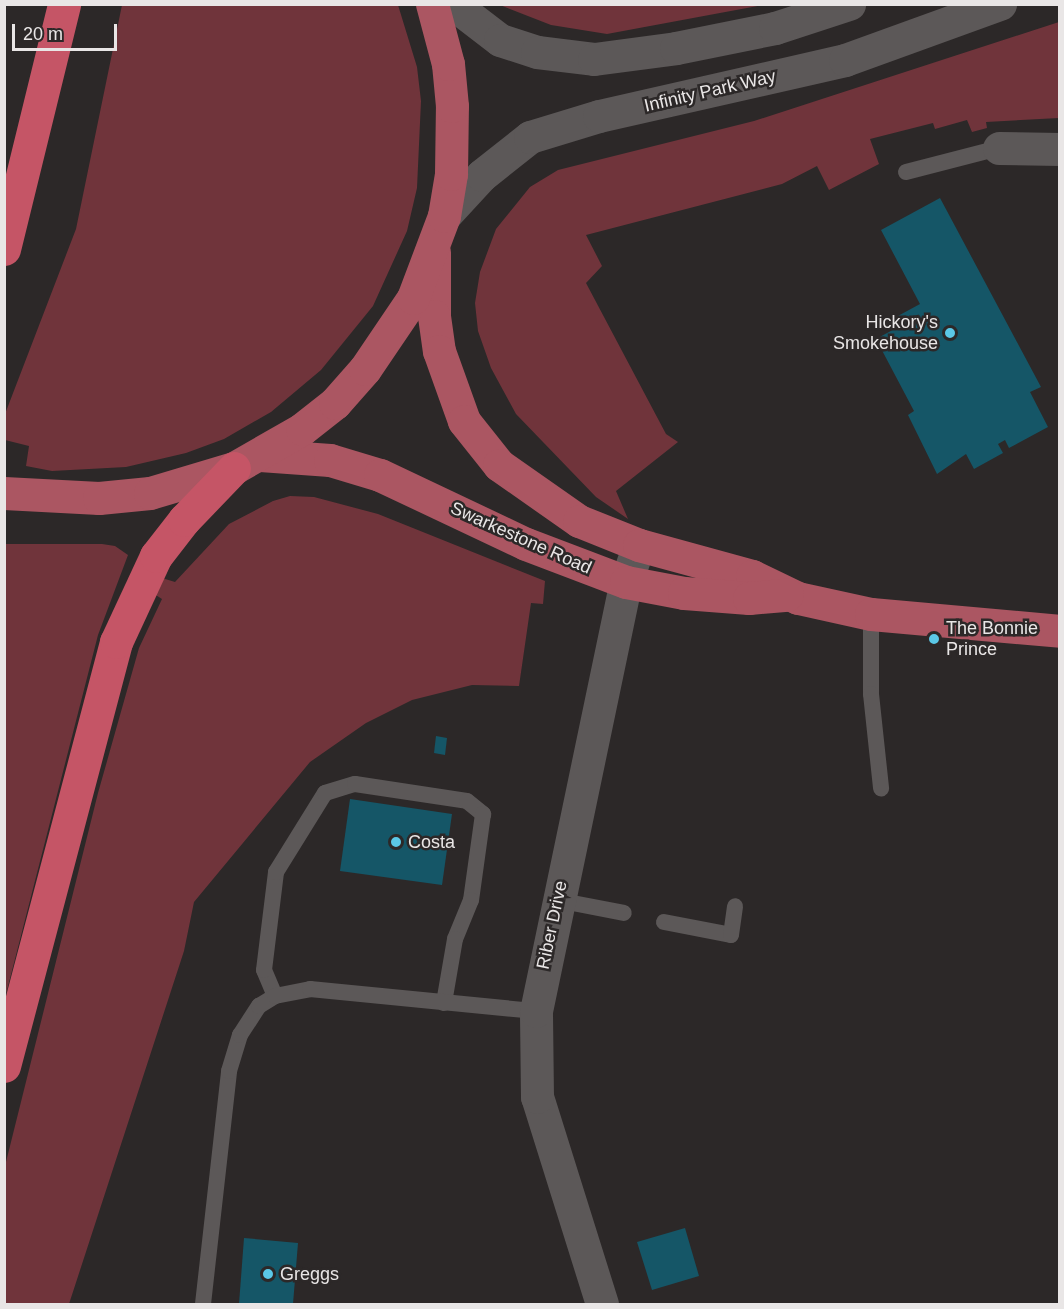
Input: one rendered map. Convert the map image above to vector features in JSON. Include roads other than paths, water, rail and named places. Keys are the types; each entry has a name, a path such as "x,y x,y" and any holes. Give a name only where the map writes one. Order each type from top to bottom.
{"highway":[{"path":"4,249 64,4"},
{"path":"4,1066 116,642 156,556 184,520 247,461"}],"main road":[{"path":"9,494 99,498 150,493 247,461 335,403 365,369 391,335 434,252 444,216 451,174 452,106 448,64 432,4"},
{"name":"Swarkestone Road","path":"434,252 434,316 440,351 464,421 499,465 518,482 579,521 639,545 752,576 788,596"},
{"name":"Swarkestone Road","path":"247,461 330,460 380,475 526,544 626,582 684,593 749,598 788,596 871,614 1059,631"}],"street":[{"path":"453,4 500,39 537,52 594,59 676,48 775,28 849,4"},
{"name":"Infinity Park Way","path":"444,216 482,175 530,137 599,116 845,60 1000,4"},
{"path":"999,148 1059,149"},
{"name":"Riber Drive","path":"602,1305 537,1097 536,1011 626,582 639,545"}],"lane":[{"path":"906,172 999,148"},
{"path":"871,614 871,694 881,788"},
{"path":"275,996 264,970 276,872 325,793 356,784 467,801 483,814 471,900 455,939 444,1003"},
{"path":"558,900 624,913"},
{"path":"664,922 731,935 735,906"},
{"path":"203,1305 229,1071 248,1018 275,996 310,988 536,1011"}],"place":[{"name":"Hickory's Smokehouse","path":"950,333"},
{"name":"The Bonnie Prince","path":"934,639"},
{"name":"Costa","path":"396,842"},
{"name":"Greggs","path":"268,1274"}]}
